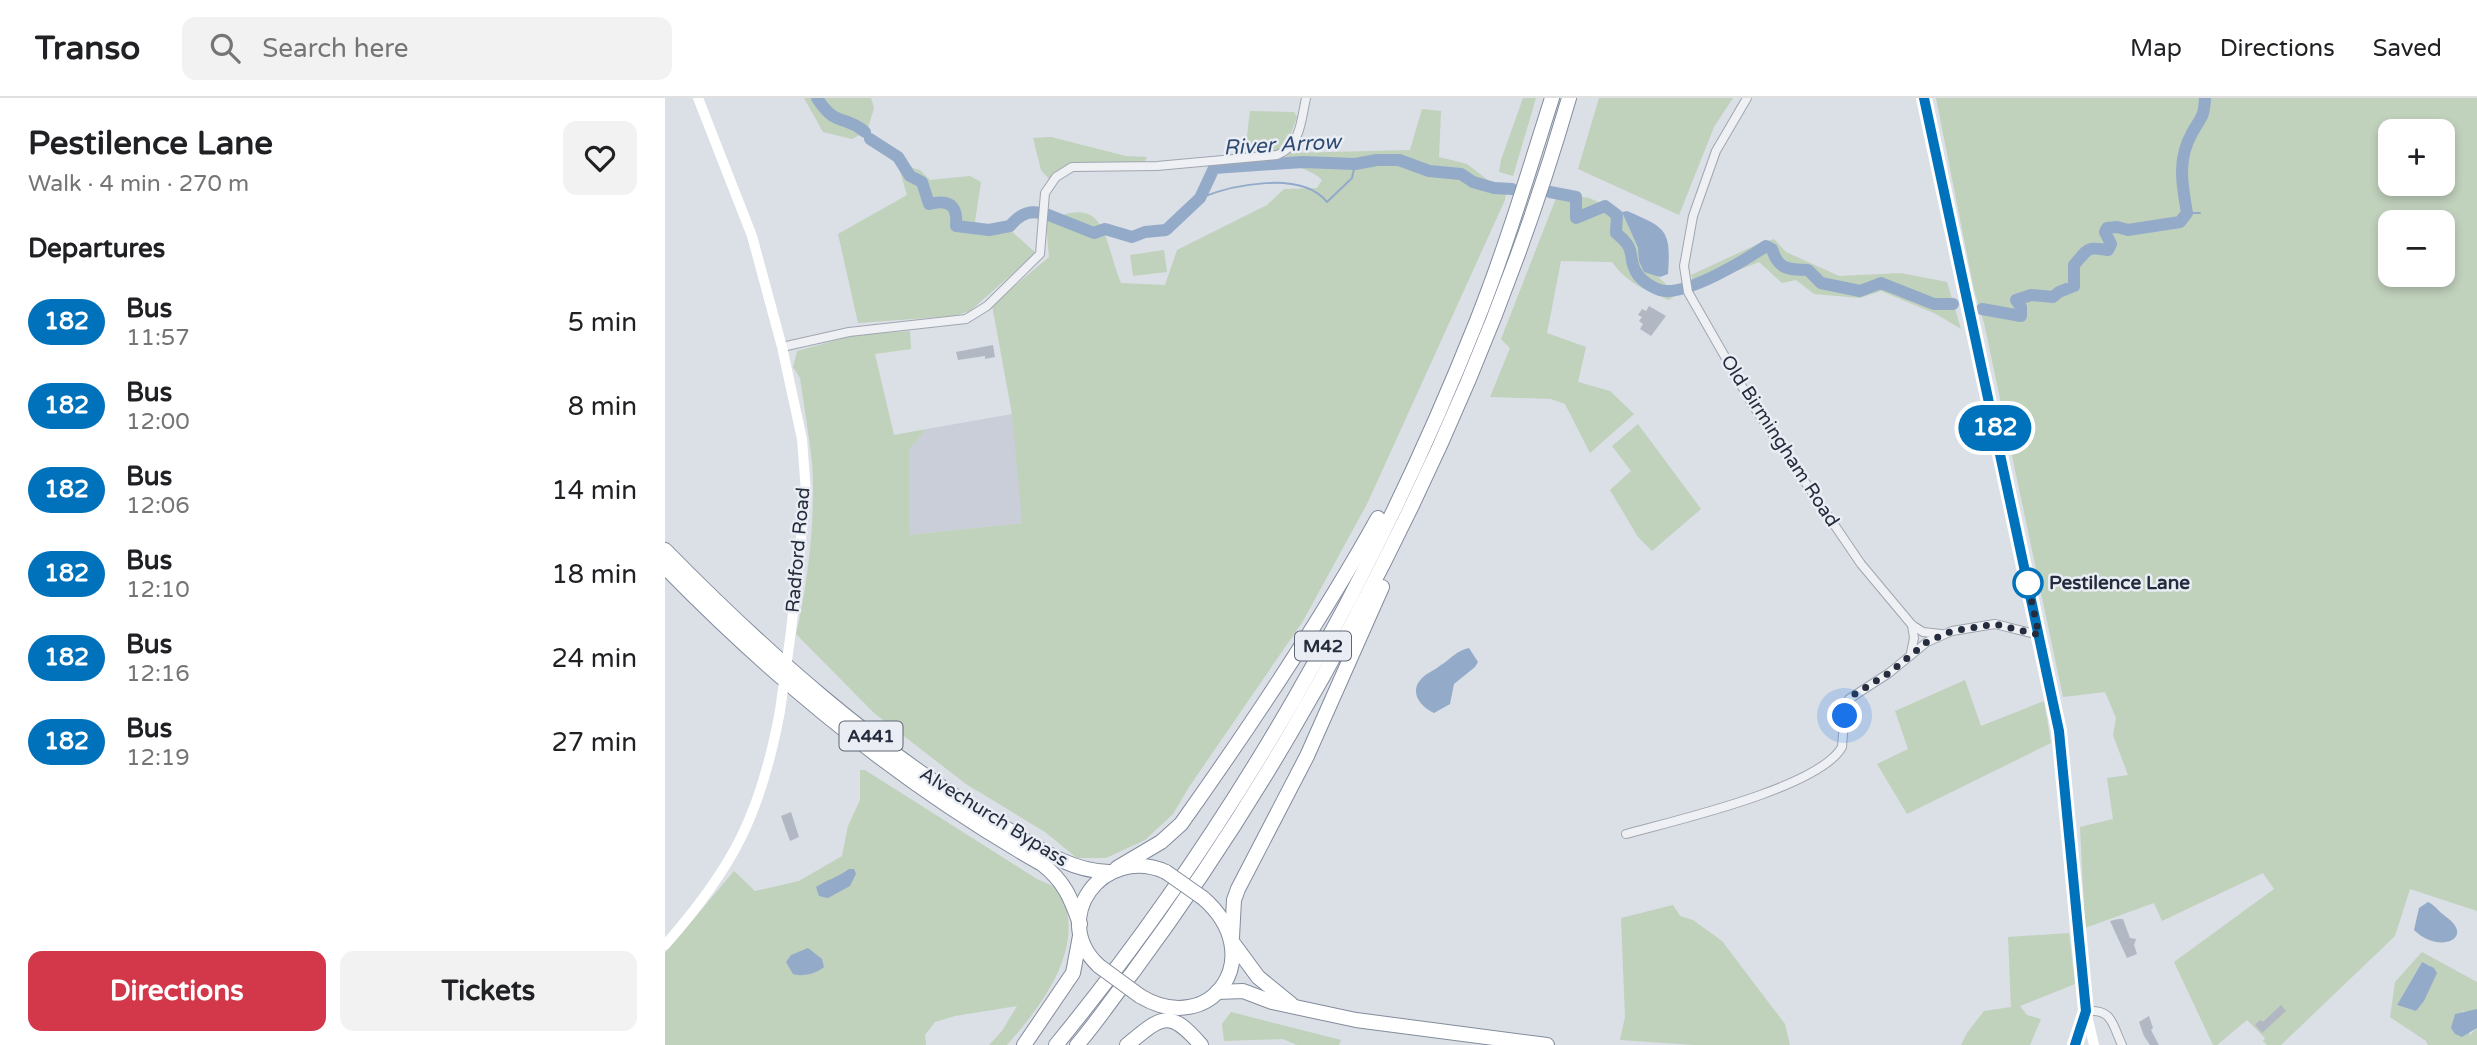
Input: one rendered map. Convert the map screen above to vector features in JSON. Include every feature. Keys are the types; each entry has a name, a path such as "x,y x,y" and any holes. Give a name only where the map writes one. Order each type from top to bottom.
{"highway":[{"name":"M42","path":"1056,1045 1164,902 1281,721 1330,633 1423,446 1476,321 1529,172 1552,98"},
{"name":"M42","path":"1077,1045 1153,945 1222,845 1325,675 1399,536 1464,395 1534,211 1569,98"},
{"name":"M42","path":"1113,870 1161,842 1181,824 1290,667 1423,446"},
{"name":"M42","path":"1232,939 1234,900 1238,889 1332,702 1385,580 1399,536"},
{"name":"Alvechurch Bypass","path":"665,550 790,670 927,778 1065,863 1084,870 1113,870"},
{"name":"Alvechurch Bypass","path":"665,567 781,680 842,730 909,780 1042,864 1058,877 1068,891 1080,929"},
{"path":"1024,1045 1073,973 1084,900 1092,887 1113,870 1141,865 1166,872 1203,898 1223,919 1232,939 1258,977 1291,1004"},
{"path":"1080,929 1089,956 1099,966 1140,996 1169,1007 1193,1006 1217,992 1233,968 1232,939"},
{"path":"1217,992 1243,991 1272,1002 1356,1020 1547,1045"},
{"path":"1119,1045 1141,1022 1169,1007"},
{"path":"1127,1045 1147,1028 1172,1020 1179,1021 1201,1045"}],"main road":[{"name":"Radford Road","path":"665,945 731,861 758,803 780,711 806,492 802,439 782,347 753,236 698,98"},
{"path":"1924,98 2059,731 2086,1011 2094,1045"},
{"path":"2075,1045 2086,1011"}],"street":[{"path":"782,347 849,332 967,319 987,306 1040,254 1043,199 1051,181 1061,172 1077,166 1157,166 1277,155 1296,142 1306,98"},
{"name":"Old Birmingham Road","path":"1747,98 1722,139 1688,235 1684,266 1688,292 1759,415 1861,564 1912,625"},
{"path":"1912,625 1923,632 1941,634 1995,624 2039,635"},
{"path":"1911,653 1914,638 1912,625"},
{"path":"1626,834 1788,784 1824,765 1842,747 1845,707 1849,699 1941,634"},
{"path":"2086,1011 2101,1010 2108,1015 2122,1045"}],"shaded area":[{"path":"1012,414 1023,523 909,535 909,450 927,429"}],"green space":[{"path":"804,98 871,98 874,108 867,131 852,139 823,132"},
{"path":"1523,98 1536,98 1513,176 1499,172"},
{"path":"1599,98 1733,98 1714,127 1679,215 1578,169"},
{"path":"1936,98 2477,98 2477,911 2410,889 2395,936 2281,1045 2267,1045 2263,1041 2265,1038 2247,1020 2217,1045 2213,1045 2174,962 2274,889 2263,873 2162,921 2154,903 2085,928 2080,827 2113,819 2107,778 2128,775 2113,735 2116,718 2105,692 2063,697 1984,323 1974,290"},
{"path":"1422,109 1441,111 1439,157 1467,164 1489,181 1507,186 1505,200 1367,504 1303,621 1173,814 1145,840 1106,858 1077,858 1045,832 966,784 874,713 796,634 810,549 813,504 811,452 800,378 793,367 797,351 855,335 910,331 911,349 875,354 894,435 927,429 909,450 909,535 1022,523 1012,414 992,305 1049,257 1046,222 1066,214 1081,212 1092,216 1106,237 1121,283 1165,285 1177,250 1267,205 1284,189 1317,188 1322,180 1309,171 1282,161 1290,153 1410,150"},
{"path":"1250,111 1294,112 1297,117 1286,147 1277,151 1245,153"},
{"path":"1051,137 1126,156 1147,157 1144,164 1078,164 1050,180 1041,170 1033,138"},
{"path":"898,164 920,170 930,180 970,176 981,182 975,221 982,226 1008,228 1036,253 970,311 954,316 858,323 838,234 907,195"},
{"path":"1558,193 1589,198 1622,212 1645,265 1677,294 1669,300 1644,289 1630,281 1612,262 1561,261 1547,333 1586,347 1578,382 1610,391 1634,414 1590,453 1565,404 1551,399 1490,397 1510,348 1501,339"},
{"path":"1774,239 1786,252 1839,276 1901,273 1947,282 1961,329 1936,314 1881,291 1860,298 1814,294 1796,280 1782,283 1759,262 1696,287 1691,275"},
{"path":"1164,250 1167,272 1133,276 1130,255"},
{"path":"1638,424 1701,509 1652,551 1638,537 1610,490 1631,471 1612,446"},
{"path":"1965,680 1981,726 2044,701 2051,743 1907,814 1877,764 1908,749 1895,711"},
{"path":"860,770 865,770 1037,879 1055,887 1067,911 1069,929 1066,948 1061,966 1031,1016 1007,1045 989,1045 1002,1031 1017,1006 935,1022 925,1035 926,1045 665,1045 665,953 734,871 755,891 799,881 842,856 848,826 860,800"},
{"path":"1673,905 1680,916 1693,920 1722,941 1785,1024 1790,1045 1694,1045 1620,1040 1625,1017 1621,918"},
{"path":"2069,933 2075,984 2020,1006 2027,1015 2041,1019 2030,1045 1961,1045 1984,1011 2011,1007 2008,937"},
{"path":"2422,952 2477,982 2477,1009 2471,1012 2462,1011 2470,1035 2477,1028 2477,1045 2428,1045 2390,1017 2395,982","holes":["2421,963 2430,965 2424,1001 2416,1011 2397,1005"]},
{"path":"1231,1012 1341,1040 1339,1045 1297,1045 1283,1039 1224,1041 1222,1024"}],"water":[{"path":"1627,211 1651,222 1664,232 1668,248 1668,274 1660,277 1644,272 1639,261 1638,248 1622,212"},
{"path":"1469,648 1478,662 1454,684 1450,704 1434,713 1418,698 1418,683 1457,653"},
{"path":"849,869 854,869 856,874 850,886 828,898 819,896 816,887"},
{"path":"2428,902 2454,924 2456,937 2451,941 2434,941 2414,930 2419,908"},
{"path":"808,948 822,959 824,967 809,974 793,974 786,962 791,955"},
{"path":"2422,962 2434,968 2437,973 2424,1001 2416,1011 2397,1005"},
{"path":"2477,1009 2477,1028 2462,1037 2455,1034 2451,1028 2455,1014"}],"building":[{"path":"1649,306 1666,316 1651,336 1640,329 1643,324 1639,321 1642,317 1638,315 1642,309 1646,311"},
{"path":"993,345 995,357 958,360 956,352"},
{"path":"791,812 799,837 790,841 781,816"},
{"path":"2123,919 2130,938 2136,939 2134,945 2137,954 2127,958 2110,921"},
{"path":"2281,1005 2286,1011 2262,1033 2255,1025 2260,1020 2263,1022"},
{"path":"2149,1016 2153,1028 2151,1030 2159,1045 2150,1045 2139,1022"}],"waterway":[{"name":"River Arrow","path":"817,98 835,117 865,132"},
{"name":"River Arrow","path":"1982,309 2021,316 2021,307 2016,300 2031,295 2053,297 2074,286 2074,265 2083,255 2092,249 2108,250 2111,244 2105,232 2107,228 2128,230 2180,222 2187,213 2182,182 2184,153 2203,114 2205,98"},
{"name":"River Arrow","path":"870,139 898,157 910,176 922,182 929,204 942,202 954,208 956,226 989,230 1010,226 1027,213 1040,213"},
{"name":"River Arrow","path":"1046,214 1094,233 1105,229 1132,237 1145,232 1166,230 1200,198 1214,168 1303,162 1355,164 1399,160 1429,171 1461,174 1473,182 1494,188 1512,189"},
{"path":"1200,198 1247,185 1284,183 1315,192 1327,202 1352,178 1355,164"},
{"name":"River Arrow","path":"1550,192 1576,197 1576,218 1605,206 1617,215 1616,233 1628,245 1634,269 1643,280 1662,291 1677,290 1703,281 1766,246 1772,249 1777,261 1785,267 1808,270 1821,283 1860,291 1881,283 1934,304 1953,304"},
{"path":"2187,213 2200,213"}],"bus line":[{"name":"182","path":"1924,98 2059,731 2086,1011 2075,1045"}],"place":[{"name":"Pestilence Lane","path":"2028,583"}],"route":[{"path":"1845,716 1849,699 1941,634 1995,624 2008,625 2039,635 2027,581 2028,583"}]}
